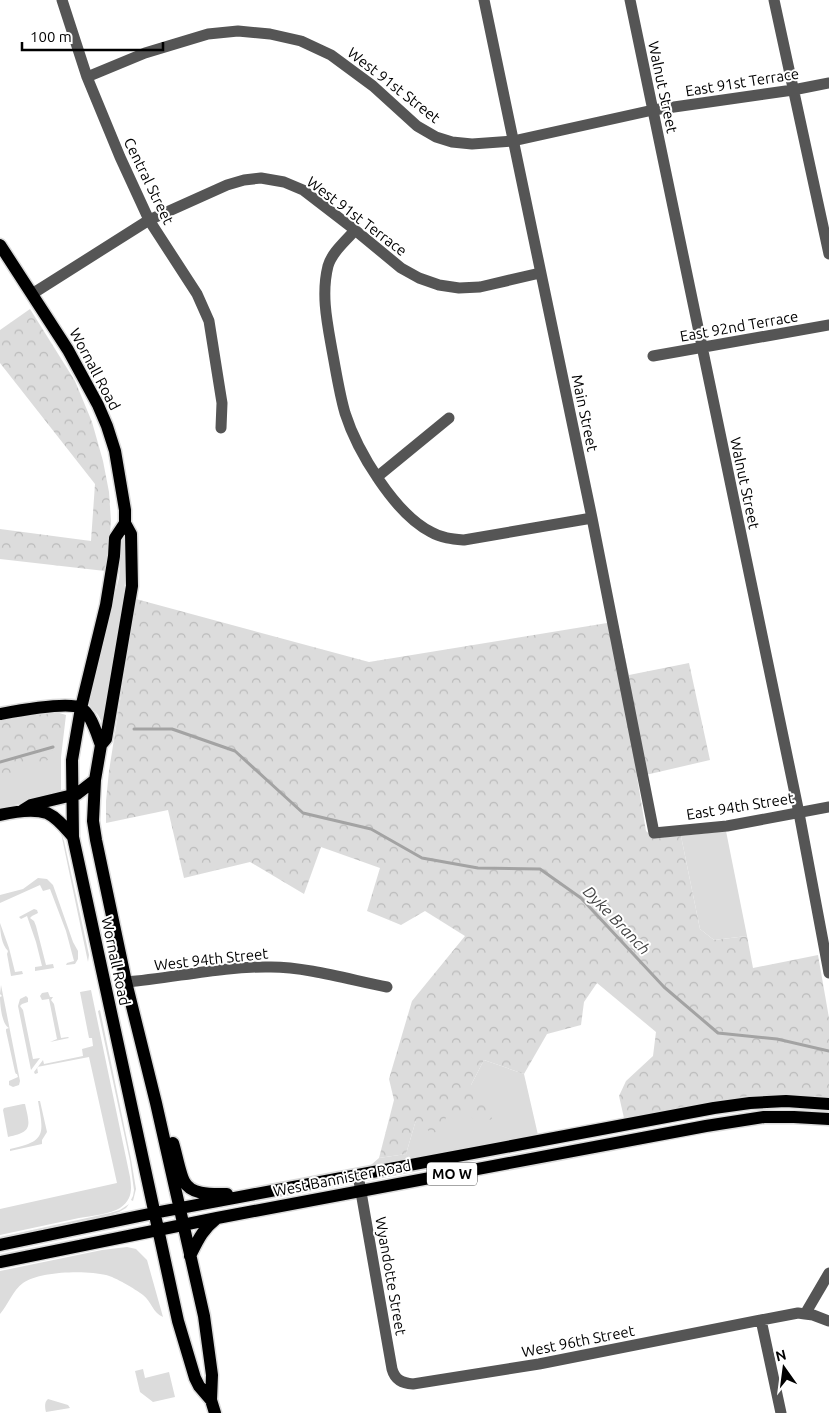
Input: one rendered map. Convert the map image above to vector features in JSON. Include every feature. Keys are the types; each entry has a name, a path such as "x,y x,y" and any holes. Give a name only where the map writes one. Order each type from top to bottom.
{"main road":[{"name":"Wornall Road","path":"0,245 68,350 90,389 107,426 115,451 125,510 125,524 131,534 132,586 106,739 101,745 95,780 93,821 126,982 156,1103 205,1325 212,1375 212,1400 215,1413"},
{"name":"Wornall Road","path":"125,524 116,538 106,605 81,708 72,760 73,837 178,1321 195,1378 199,1386 212,1400"},
{"path":"0,714 45,707 69,706 81,708 89,715 101,745"},
{"path":"20,811 31,805 77,794 95,780"},
{"path":"0,815 20,811 46,813 60,822 73,837"},
{"name":"West Bannister Road","path":"0,1245 154,1213 714,1108 786,1101 829,1104"},
{"path":"156,1103 166,1117 184,1182 199,1192 211,1194 255,1194"},
{"name":"West Bannister Road","path":"0,1262 217,1218 720,1124 764,1117 829,1119"},
{"path":"190,1256 200,1235 217,1218"}],"street":[{"name":"Central Street","path":"62,0 87,77 120,157 149,220 197,294 209,321 222,403 221,428"},
{"name":"Main Street","path":"484,0 592,518 654,833"},
{"name":"Walnut Street","path":"630,0 799,813 829,973"},
{"path":"774,0 829,254"},
{"name":"West 91st Street","path":"87,77 145,53 208,34 238,31 270,34 301,42 331,54 373,86 417,126 436,137 452,142 472,144 513,141"},
{"name":"East 91st Terrace","path":"513,141 653,110 829,83"},
{"name":"West 91st Terrace","path":"32,294 149,220 227,185 261,178 284,182 303,190 356,230 401,268 419,278 439,285 459,288 480,288 540,273"},
{"path":"356,230 337,250 329,264 324,286 328,328 338,386 346,414 365,458 394,500 416,523 432,533 464,540 592,518"},
{"name":"East 92nd Terrace","path":"653,356 829,325"},
{"path":"377,477 449,418"},
{"name":"East 94th Street","path":"654,833 726,826 829,807"},
{"name":"West 94th Street","path":"126,982 246,967 273,967 304,970 388,987"},
{"name":"Wyandotte Street","path":"358,1175 392,1369 394,1376 399,1380"},
{"path":"829,1273 805,1314 829,1321"},
{"name":"West 96th Street","path":"399,1380 402,1383 413,1384 539,1364 761,1320 805,1314"},
{"path":"761,1320 781,1413"}],"green space":[{"path":"30,309 75,381 92,422 109,492 111,521 105,571 0,559 0,529 91,541 95,484 0,363 0,330"},
{"path":"126,531 126,572 123,600 103,724 88,704 88,699 119,578 122,533"},
{"path":"136,599 369,662 617,620 629,675 689,663 710,760 637,777 646,831 654,838 681,836 700,929 714,940 747,936 753,968 818,955 829,1018 829,1098 744,1098 624,1118 619,1096 626,1081 653,1056 656,1032 597,983 584,1002 581,1025 547,1034 524,1074 484,1060 471,1085 486,1094 492,1119 478,1124 466,1111 445,1111 447,1130 431,1133 416,1120 406,1154 379,1158 394,1100 389,1079 412,1001 465,936 425,911 401,925 367,911 380,868 321,847 304,894 250,862 184,878 168,810 106,823 109,771"},
{"path":"56,712 66,715 61,757 61,795 0,808 0,720"},
{"path":"51,713 63,723 60,732 49,740 54,755 46,761 0,778 0,722"},
{"path":"726,831 747,936 714,940 700,929 681,836"},
{"path":"61,833 89,955 88,962"},
{"path":"38,878 47,879 53,885 78,951 78,959 75,964 66,965 74,961 66,931 50,889 43,891 40,885 0,903 0,895 23,889"},
{"path":"34,909 38,913 30,918 36,926 46,965 53,964 54,968 35,971 35,967 42,966 36,942 27,916 21,919 19,917"},
{"path":"0,923 15,972 22,971 23,974 11,976 8,951 4,946"},
{"path":"1,985 20,1081 19,1085 13,1087 9,1085 9,1081 18,1077 15,1072 6,1031 9,1028 2,1014 0,1001 2,996 0,994"},
{"path":"91,990 130,1177 130,1194 124,1205 111,1212 0,1235 0,1209 117,1183 89,1057 38,1067 43,1060 44,1064 83,1056 82,1049 93,1046 92,1038 89,1038 80,992"},
{"path":"48,992 50,997 53,997 51,1000 54,1004 61,1038 69,1038 50,1042 57,1039 49,999 42,1000 40,996 42,993"},
{"path":"26,996 28,1002 20,1006 23,1010 33,1059 40,1058 31,1070 18,1006 20,999"},
{"path":"100,1010 131,1159 136,1189 133,1201 131,1200 134,1190 130,1161 98,1011"},
{"path":"484,1060 524,1074 538,1135 371,1165 379,1158 406,1154 416,1120 445,1111 466,1111 471,1085"},
{"path":"38,1101 40,1101 47,1132 42,1140 42,1144 10,1151 10,1149 30,1143 40,1135 41,1122"},
{"path":"25,1104 28,1127 22,1133 8,1137 4,1108"},
{"path":"129,1204 119,1212 94,1220 0,1239 0,1237 110,1213 120,1210"},
{"path":"127,1247 136,1249 147,1260 163,1317 156,1312 143,1295 120,1281 110,1276 87,1272 51,1274 30,1279 16,1290 0,1314 0,1271 102,1250"},
{"path":"143,1369 145,1378 169,1372 175,1397 153,1402 140,1392 135,1371"},
{"path":"48,1399 68,1405 70,1408 46,1412 45,1403"}],"waterway":[{"name":"Dyke Branch","path":"134,729 172,729 235,751 303,813 371,829 422,858 478,868 540,869 581,898 664,987 718,1033 777,1039 829,1051"},
{"name":"Dyke Branch","path":"0,762 53,747"}]}
